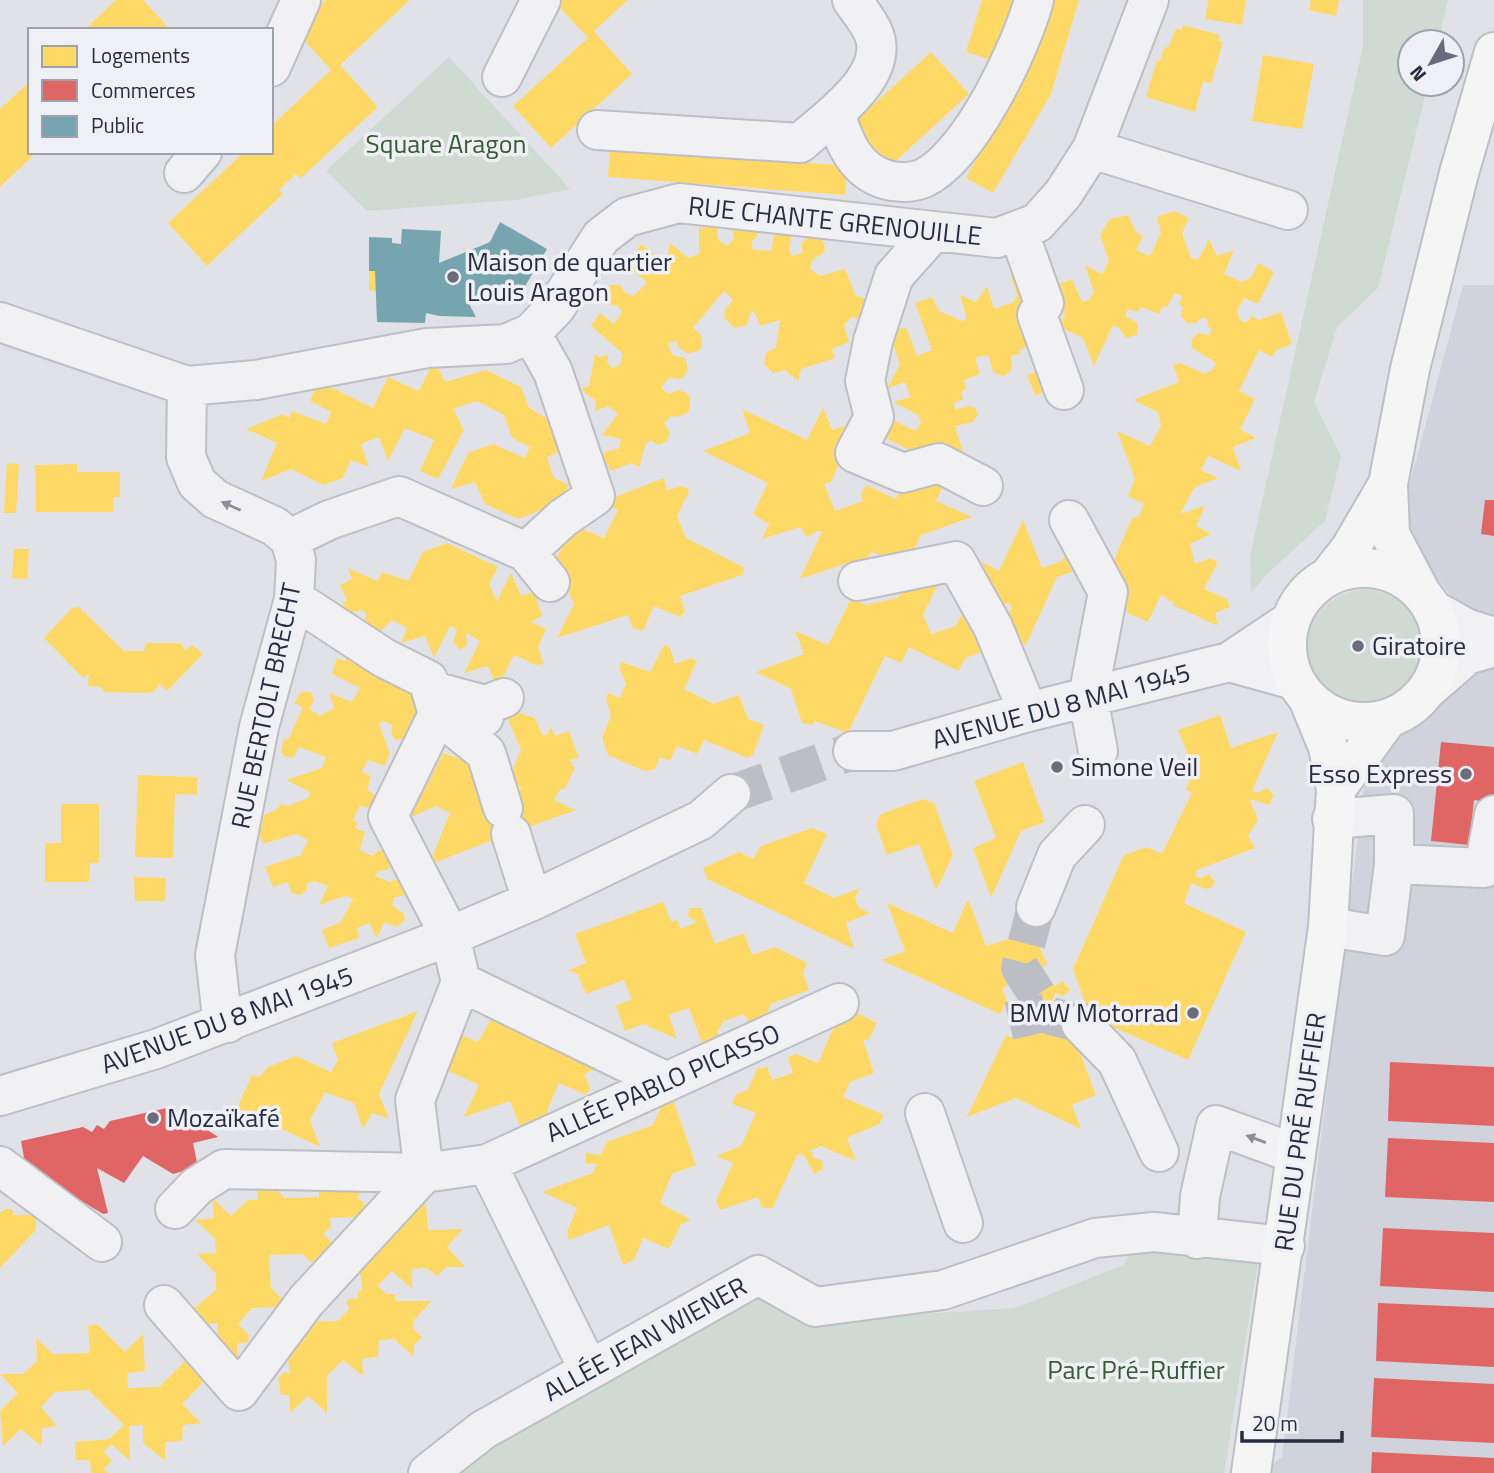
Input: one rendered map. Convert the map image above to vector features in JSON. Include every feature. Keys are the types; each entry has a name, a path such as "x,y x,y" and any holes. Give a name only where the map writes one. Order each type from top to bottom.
{"main road":[{"path":"1426,600 1398,575 1384,570 1356,568 1329,576 1312,587 1295,609 1289,622 1286,655 1301,690 1333,717 1354,723 1387,720 1409,709 1429,689 1441,656 1440,630 1426,600 1390,534 1388,484 1410,369 1459,173 1494,52"},
{"path":"1329,576 1350,549 1388,484"},
{"name":"RUE DU PRÉ RUFFIER","path":"1251,1473 1328,927 1334,804 1328,747 1301,690"},
{"path":"1334,804 1387,720"}],"street":[{"path":"273,63 301,0"},
{"path":"502,77 541,0"},
{"path":"597,130 800,143 835,113 871,74 876,58 874,33 852,0"},
{"path":"835,113 845,145 871,175 898,183 923,178 958,151 977,121 1025,33 1034,0"},
{"name":"RUE CHANTE GRENOUILLE","path":"187,386 256,380 427,348 506,344 531,333 556,307 601,237 627,217 679,203 997,238 1037,223 1063,194 1092,149 1149,0"},
{"path":"1092,149 1287,210"},
{"path":"873,225 894,276"},
{"path":"1018,230 1044,303 1037,315 1064,390"},
{"path":"934,231 894,276 873,341 864,381 874,417 855,453 903,473 939,463 983,486"},
{"path":"0,322 187,386 186,457 197,483 215,499 274,526 290,539 329,520 398,496 526,552 550,582"},
{"path":"526,552 563,518 595,496 553,372 531,333"},
{"path":"1069,520 1108,592 1088,697 1098,751"},
{"name":"RUE BERTOLT BRECHT","path":"228,1023 220,1008 215,955 259,727 294,599 296,559 290,539"},
{"path":"858,581 956,561 993,627 1028,712"},
{"path":"294,599 384,658 428,680 438,714 486,753 532,901"},
{"path":"1426,600 1468,629 1494,637"},
{"name":"AVENUE DU 8 MAI 1945","path":"857,764 1028,712 1229,662 1289,622"},
{"path":"1429,689 1467,654 1494,647"},
{"name":"AVENUE DU 8 MAI 1945","path":"1229,662 1301,690"},
{"path":"438,714 457,716 464,722 484,717 447,704 437,692 485,705 504,698"},
{"path":"164,1305 239,1391 306,1301 424,1173 415,1100 461,982 450,936 388,816 438,714"},
{"path":"1328,927 1385,936 1394,864 1394,814 1334,804"},
{"name":"AVENUE DU 8 MAI 1945","path":"0,1096 78,1075 228,1023 450,936 736,806"},
{"path":"1394,864 1483,868 1494,815"},
{"path":"1036,907 1057,855 1085,825"},
{"path":"461,982 667,1082"},
{"name":"ALLÉE PABLO PICASSO","path":"174,1209 197,1186 224,1168 424,1173 487,1164 839,1003"},
{"path":"1081,1024 1117,1060 1159,1152"},
{"path":"925,1113 963,1223"},
{"path":"1197,1239 1200,1196 1216,1125 1297,1154"},
{"path":"487,1164 589,1370"},
{"path":"0,1166 102,1242"},
{"name":"ALLÉE JEAN WIENER","path":"428,1473 458,1460 483,1430 758,1275 815,1307 943,1290 1095,1238 1154,1232 1197,1239 1285,1246"}],"shaded area":[{"path":"1463,285 1494,285 1494,1473 1261,1473 1282,1457 1364,786 1378,758 1400,729 1456,684 1454,600 1421,558 1404,505"}],"green space":[{"path":"1363,0 1448,0 1441,28 1396,28 1396,98 1425,98 1378,288 1337,327 1314,402 1341,456 1325,521 1267,574 1251,593 1250,556 1363,46"},
{"name":"Square Aragon","path":"449,57 570,189 515,200 367,211 326,171"},
{"path":"1365,590 1387,594 1406,607 1419,626 1423,648 1419,670 1406,689 1387,702 1365,706 1343,702 1324,689 1311,670 1307,648 1311,626 1324,607 1343,594"},
{"name":"Parc Pré-Ruffier","path":"1153,1218 1263,1232 1224,1473 442,1473 755,1286 811,1321 1015,1308 1123,1265"}],"building: Logements":[{"path":"116,0 143,0 169,28 86,28"},
{"path":"326,0 410,0 340,65 378,107 301,178 296,174 279,190 283,194 207,266 168,223 242,154 273,154 273,124 331,70 294,29"},
{"path":"553,0 628,0 594,31 632,74 551,148 513,106 588,38"},
{"path":"982,0 1013,0 994,61 966,52"},
{"path":"1047,0 1079,0 1051,94 993,193 966,178 1022,80"},
{"path":"1208,0 1246,0 1242,25 1205,19"},
{"path":"1311,0 1339,0 1336,16 1309,10"},
{"path":"1183,25 1220,35 1218,41 1223,42 1211,84 1203,81 1195,112 1146,97 1157,60 1160,61 1165,46 1168,48 1176,28 1182,30"},
{"path":"931,52 969,94 888,168 850,126"},
{"path":"1263,55 1314,64 1302,129 1252,121"},
{"path":"28,83 28,154 35,154 0,187 0,109"},
{"path":"610,147 848,166 845,195 608,177"},
{"path":"1174,211 1189,218 1182,233 1191,258 1198,260 1209,239 1217,256 1234,250 1224,274 1241,282 1251,278 1258,263 1274,272 1258,304 1244,298 1237,311 1240,320 1246,323 1252,316 1259,320 1281,312 1292,344 1276,350 1272,357 1259,350 1239,391 1255,399 1240,429 1256,438 1233,447 1241,471 1208,456 1201,470 1218,478 1195,487 1180,514 1205,506 1196,526 1211,534 1190,544 1195,564 1211,558 1218,562 1204,589 1227,599 1230,607 1215,613 1218,626 1173,605 1173,600 1170,602 1163,595 1148,622 1128,613 1112,565 1132,518 1139,516 1144,504 1128,496 1135,479 1117,431 1150,446 1161,426 1158,412 1133,400 1179,382 1173,365 1181,363 1205,374 1213,369 1216,363 1191,347 1192,339 1198,333 1209,335 1212,329 1207,325 1208,320 1203,317 1196,323 1187,323 1181,316 1183,307 1179,304 1182,296 1175,293 1167,307 1163,306 1159,314 1141,307 1138,312 1128,309 1125,316 1138,323 1137,335 1126,338 1119,328 1113,325 1094,366 1083,338 1051,323 1065,318 1056,285 1072,279 1082,302 1089,300 1094,292 1085,265 1102,274 1109,261 1100,235 1110,219 1128,215 1136,232 1143,236 1136,250 1150,256 1161,233 1157,217"},
{"path":"717,226 718,239 727,246 734,239 732,228 757,228 757,236 751,243 753,250 771,251 776,228 792,230 789,249 792,256 802,253 802,243 807,238 818,236 824,243 825,251 812,261 810,269 820,276 845,269 856,296 867,299 860,319 852,317 844,325 849,342 832,349 835,358 801,369 798,381 785,370 773,373 764,364 767,352 776,348 780,320 760,326 754,311 750,313 747,325 734,328 724,317 725,310 733,300 724,291 693,328 702,336 702,347 698,351 688,354 678,347 677,341 668,343 672,355 685,358 688,370 682,379 669,378 661,388 669,394 678,390 685,392 690,397 689,412 678,417 671,416 664,423 670,433 667,441 659,445 651,441 646,443 639,468 632,463 611,471 600,454 619,448 621,439 602,435 618,414 608,406 595,411 596,401 580,389 589,386 595,354 599,357 608,355 607,363 613,368 620,364 623,354 591,326 600,313 614,324 622,312 618,306 606,304 605,290 610,285 620,285 625,293 634,296 647,282 626,265 641,244 666,263 670,243 688,258 699,254 699,228"},
{"path":"1030,270 1035,352 1026,347 1020,350 1020,354 1011,356 1012,370 1004,376 994,373 988,355 975,358 980,374 964,380 966,389 961,392 963,400 954,403 955,410 974,407 978,414 973,422 955,426 967,465 915,453 884,437 894,420 915,431 921,423 918,415 893,402 910,397 905,382 887,389 900,364 890,336 893,331 906,327 917,356 932,350 915,303 932,297 939,311 962,321 967,319 960,295 976,302 987,286 994,309 1014,302 1017,295 1011,277"},
{"path":"369,271 375,271 376,291 369,290"},
{"path":"434,360 445,382 486,370 521,387 529,408 560,426 554,441 570,448 547,457 554,478 569,485 561,502 518,519 485,504 475,482 451,489 468,453 493,444 525,458 530,447 512,438 504,415 477,401 453,409 464,430 438,479 420,471 434,440 405,428 388,461 379,437 361,444 369,467 351,460 343,478 323,485 291,469 261,481 277,443 246,429 283,414 289,418 292,411 326,424 331,412 310,401 318,381 373,408 388,377 419,391"},
{"path":"1043,369 1050,390 1035,395 1027,375"},
{"path":"823,408 832,430 857,422 831,482 824,483 835,511 863,501 861,495 866,485 896,499 903,486 948,477 936,501 972,517 921,535 905,569 874,552 869,554 868,561 856,566 850,562 800,579 822,532 818,531 807,537 800,527 762,539 769,524 753,514 768,483 703,451 750,433 742,409 807,440"},
{"path":"7,463 19,464 16,513 4,513"},
{"path":"77,464 77,472 120,472 120,497 113,498 113,512 36,512 35,465"},
{"path":"664,478 667,490 682,486 690,490 677,516 686,538 745,568 742,575 680,596 685,611 681,617 654,606 643,631 633,628 628,615 557,638 574,604 555,561 571,531 580,528 604,538 618,510 602,502"},
{"path":"1023,520 1042,568 1062,561 1067,550 1083,568 1057,577 1026,645 1002,634 1005,617 1012,608 1009,603 996,607 982,562 999,571"},
{"path":"447,543 498,567 489,584 497,601 511,573 521,596 534,592 542,616 531,622 546,629 538,647 544,664 535,665 514,655 497,689 488,666 464,673 480,641 466,633 467,646 460,650 453,642 457,630 450,626 434,658 425,636 401,643 407,628 392,620 379,633 360,631 367,614 361,610 348,615 343,603 347,600 340,585 352,579 348,568 377,581 382,572 408,581 423,552"},
{"path":"14,549 29,549 27,579 12,578"},
{"path":"941,579 923,614 931,634 956,626 962,613 979,621 990,649 966,658 958,671 909,647 901,663 885,656 848,733 815,721 812,725 802,723 791,689 756,672 804,654 795,631 828,645 851,599 866,605 897,598 902,592"},
{"path":"79,607 124,651 144,651 146,643 180,643 185,650 192,645 203,654 167,691 160,684 153,692 144,693 104,692 101,687 88,686 89,674 83,678 44,638 72,608"},
{"path":"664,645 670,648 675,664 691,658 697,661 684,689 714,704 739,695 748,719 764,725 753,755 748,758 704,740 697,754 677,746 670,761 660,757 655,769 645,771 608,755 602,738 611,716 606,699 608,693 620,698 626,684 619,667 622,662 650,672"},
{"path":"349,651 364,658 360,667 368,671 381,666 427,689 408,738 395,740 391,733 392,725 383,721 379,724 390,754 384,766 368,760 362,772 371,776 367,789 378,798 373,808 360,806 353,820 358,823 355,828 365,832 360,850 372,856 379,850 387,851 392,860 388,870 378,871 375,876 390,882 399,878 408,890 406,895 395,897 392,905 404,914 405,920 397,927 384,922 377,938 369,923 357,928 359,938 329,948 322,930 341,922 353,899 345,896 319,905 328,886 314,881 307,884 307,889 301,895 292,893 287,882 273,887 265,867 301,855 308,840 296,834 263,844 258,830 263,825 260,817 276,810 281,804 288,806 308,798 310,792 286,780 322,768 326,757 299,747 294,757 285,757 281,752 284,738 288,740 303,707 294,703 301,692 311,692 314,701 309,709 320,716 334,708 329,693 352,702 360,688 332,674 337,658 345,661"},
{"path":"503,707 535,718 542,735 547,735 551,727 555,736 569,731 579,758 569,760 575,768 565,789 560,789 554,800 576,810 500,837 502,847 495,850 490,841 429,865 450,813 436,806 411,817 419,800 405,792 428,784 443,753 459,758 466,744 515,803 521,787 507,784 521,750"},
{"path":"1220,715 1231,748 1278,732 1252,791 1257,793 1267,788 1274,795 1269,805 1250,799 1258,820 1248,836 1255,848 1197,870 1195,876 1201,878 1209,874 1215,882 1211,888 1205,889 1191,883 1184,903 1246,932 1188,1060 1090,1017 1073,969 1124,855 1147,847 1162,854 1192,793 1186,790 1194,769 1178,730"},
{"path":"1023,762 1045,822 1021,831 991,898 973,848 996,838 974,781"},
{"path":"138,775 197,777 197,795 175,794 173,858 135,857"},
{"path":"923,799 934,803 953,855 936,890 919,844 887,855 876,825 881,814"},
{"path":"61,804 99,804 99,863 90,863 89,882 45,882 45,843 61,843"},
{"path":"812,828 827,834 804,883 834,898 860,888 855,898 859,908 870,913 846,923 854,949 707,879 703,868 739,852 753,859 761,846"},
{"path":"134,877 166,878 165,901 135,901"},
{"path":"968,899 986,946 1009,939 1024,905 1047,965 1011,980 1013,984 1002,988 1007,1001 1000,1014 881,960 905,951 887,903 953,933"},
{"path":"663,902 671,922 677,920 681,929 697,922 688,916 689,908 701,908 715,944 744,933 752,955 775,947 807,963 803,973 809,990 771,1004 755,1039 744,1014 724,1021 717,1032 721,1040 707,1056 689,1008 669,1015 677,1039 643,1024 625,1031 616,1006 632,999 624,980 586,994 578,975 569,970 586,963 575,934"},
{"path":"1040,977 1056,986 1063,981 1070,990 1063,996 1055,993 1050,1009 1043,1007 1040,1012 1029,1008 1027,1012 1020,1009 1028,1001 1021,999 1029,981 1036,985"},
{"path":"851,1010 877,1023 869,1039 863,1040 874,1073 850,1082 843,1097 884,1115 879,1124 847,1138 856,1161 821,1146 810,1150 814,1158 822,1160 823,1169 814,1174 803,1154 797,1155 772,1209 762,1207 758,1197 720,1210 716,1201 733,1163 716,1156 741,1146 756,1113 732,1104 736,1094 748,1090 757,1069 767,1067 772,1080 793,1073 788,1057 796,1054 818,1063 839,1016"},
{"path":"418,1011 379,1094 389,1119 372,1113 363,1129 354,1103 325,1092 310,1120 320,1147 256,1117 229,1126 252,1075 259,1077 268,1067 296,1056 331,1072 338,1060 332,1043"},
{"path":"495,1012 597,1069 584,1074 590,1088 586,1095 559,1083 543,1121 521,1128 510,1101 464,1117 479,1085 446,1070 448,1041 461,1035 478,1042"},
{"path":"1044,1022 1050,1024 1052,1030 1069,1024 1096,1095 1072,1105 1081,1129 1016,1098 967,1117 1006,1035 1013,1038 1018,1029 1025,1033 1028,1025 1039,1030"},
{"path":"673,1100 696,1165 672,1174 660,1203 691,1220 681,1224 669,1249 643,1238 634,1260 623,1265 609,1225 569,1240 567,1232 577,1208 542,1192 593,1173 597,1164 585,1163 586,1153 601,1155 607,1142 653,1125 662,1105"},
{"path":"375,1179 357,1197 376,1216 330,1218 331,1227 323,1234 335,1245 334,1252 324,1253 324,1264 314,1264 302,1254 269,1255 271,1288 289,1306 252,1308 238,1324 249,1335 248,1342 237,1344 239,1362 218,1343 217,1323 199,1326 186,1307 196,1307 216,1290 216,1274 197,1254 216,1253 215,1239 195,1220 214,1218 212,1198 231,1216 248,1200 258,1200 257,1190 267,1180 285,1198 319,1197 319,1180"},
{"path":"425,1194 428,1230 463,1229 447,1247 465,1267 446,1267 437,1276 426,1268 412,1269 412,1289 392,1271 377,1286 387,1294 395,1294 395,1301 432,1301 413,1321 414,1329 422,1337 414,1345 414,1357 394,1339 379,1340 378,1357 362,1359 363,1376 343,1360 327,1376 327,1413 308,1396 290,1413 289,1395 281,1395 278,1378 284,1372 290,1374 288,1360 278,1349 305,1339 305,1322 338,1321 349,1309 346,1302 349,1299 358,1299 358,1291 362,1291 361,1276 354,1269"},
{"path":"5,1209 12,1209 14,1215 36,1215 36,1230 0,1268 0,1213"},
{"path":"97,1324 125,1352 143,1334 145,1371 127,1373 128,1388 159,1387 197,1349 216,1369 182,1404 201,1423 183,1425 182,1441 165,1442 165,1461 143,1443 143,1425 129,1426 130,1461 111,1444 104,1452 112,1461 104,1469 108,1473 91,1473 90,1460 76,1460 75,1442 109,1439 124,1425 88,1390 55,1392 41,1407 57,1426 42,1428 41,1446 21,1429 3,1446 0,1411 18,1393 0,1374 23,1374 37,1361 36,1338 53,1354 90,1353 88,1326"}],"building: Commerces":[{"path":"1485,500 1494,500 1494,536 1481,534"},
{"name":"Esso Express","path":"1441,742 1494,747 1494,803 1474,800 1469,845 1431,841"},
{"path":"1390,1062 1494,1067 1494,1126 1388,1121"},
{"path":"171,1107 174,1119 187,1116 218,1137 193,1143 198,1167 173,1174 143,1156 124,1183 97,1168 108,1213 103,1214 75,1197 50,1202 25,1163 21,1141 83,1127 92,1132 97,1125 104,1129 110,1121"},
{"path":"1388,1138 1494,1143 1494,1202 1385,1197"},
{"path":"1383,1228 1494,1233 1494,1292 1380,1286"},
{"path":"1378,1303 1494,1308 1494,1367 1376,1361"},
{"path":"1374,1378 1494,1384 1494,1443 1371,1437"},
{"path":"1372,1452 1494,1458 1494,1473 1371,1473"}],"building: Public":[{"name":"Maison de quartier Louis Aragon","path":"500,222 547,249 521,293 502,284 467,300 476,317 426,313 425,323 377,322 375,271 369,271 369,237 392,238 392,243 401,244 402,229 441,231 439,263 490,242"}],"tunnel":[{"path":"731,794 853,751"},
{"path":"1036,907 1020,968 1051,1016 1081,1024"},
{"path":"1009,1021 1048,1012"}],"place":[{"name":"Maison de quartier Louis Aragon","path":"453,277"},
{"name":"Giratoire","path":"1358,646"},
{"name":"Simone Veil","path":"1057,767"},
{"name":"Esso Express","path":"1466,774"},
{"name":"BMW Motorrad","path":"1193,1013"},
{"name":"Mozaïkafé","path":"153,1118"}]}
